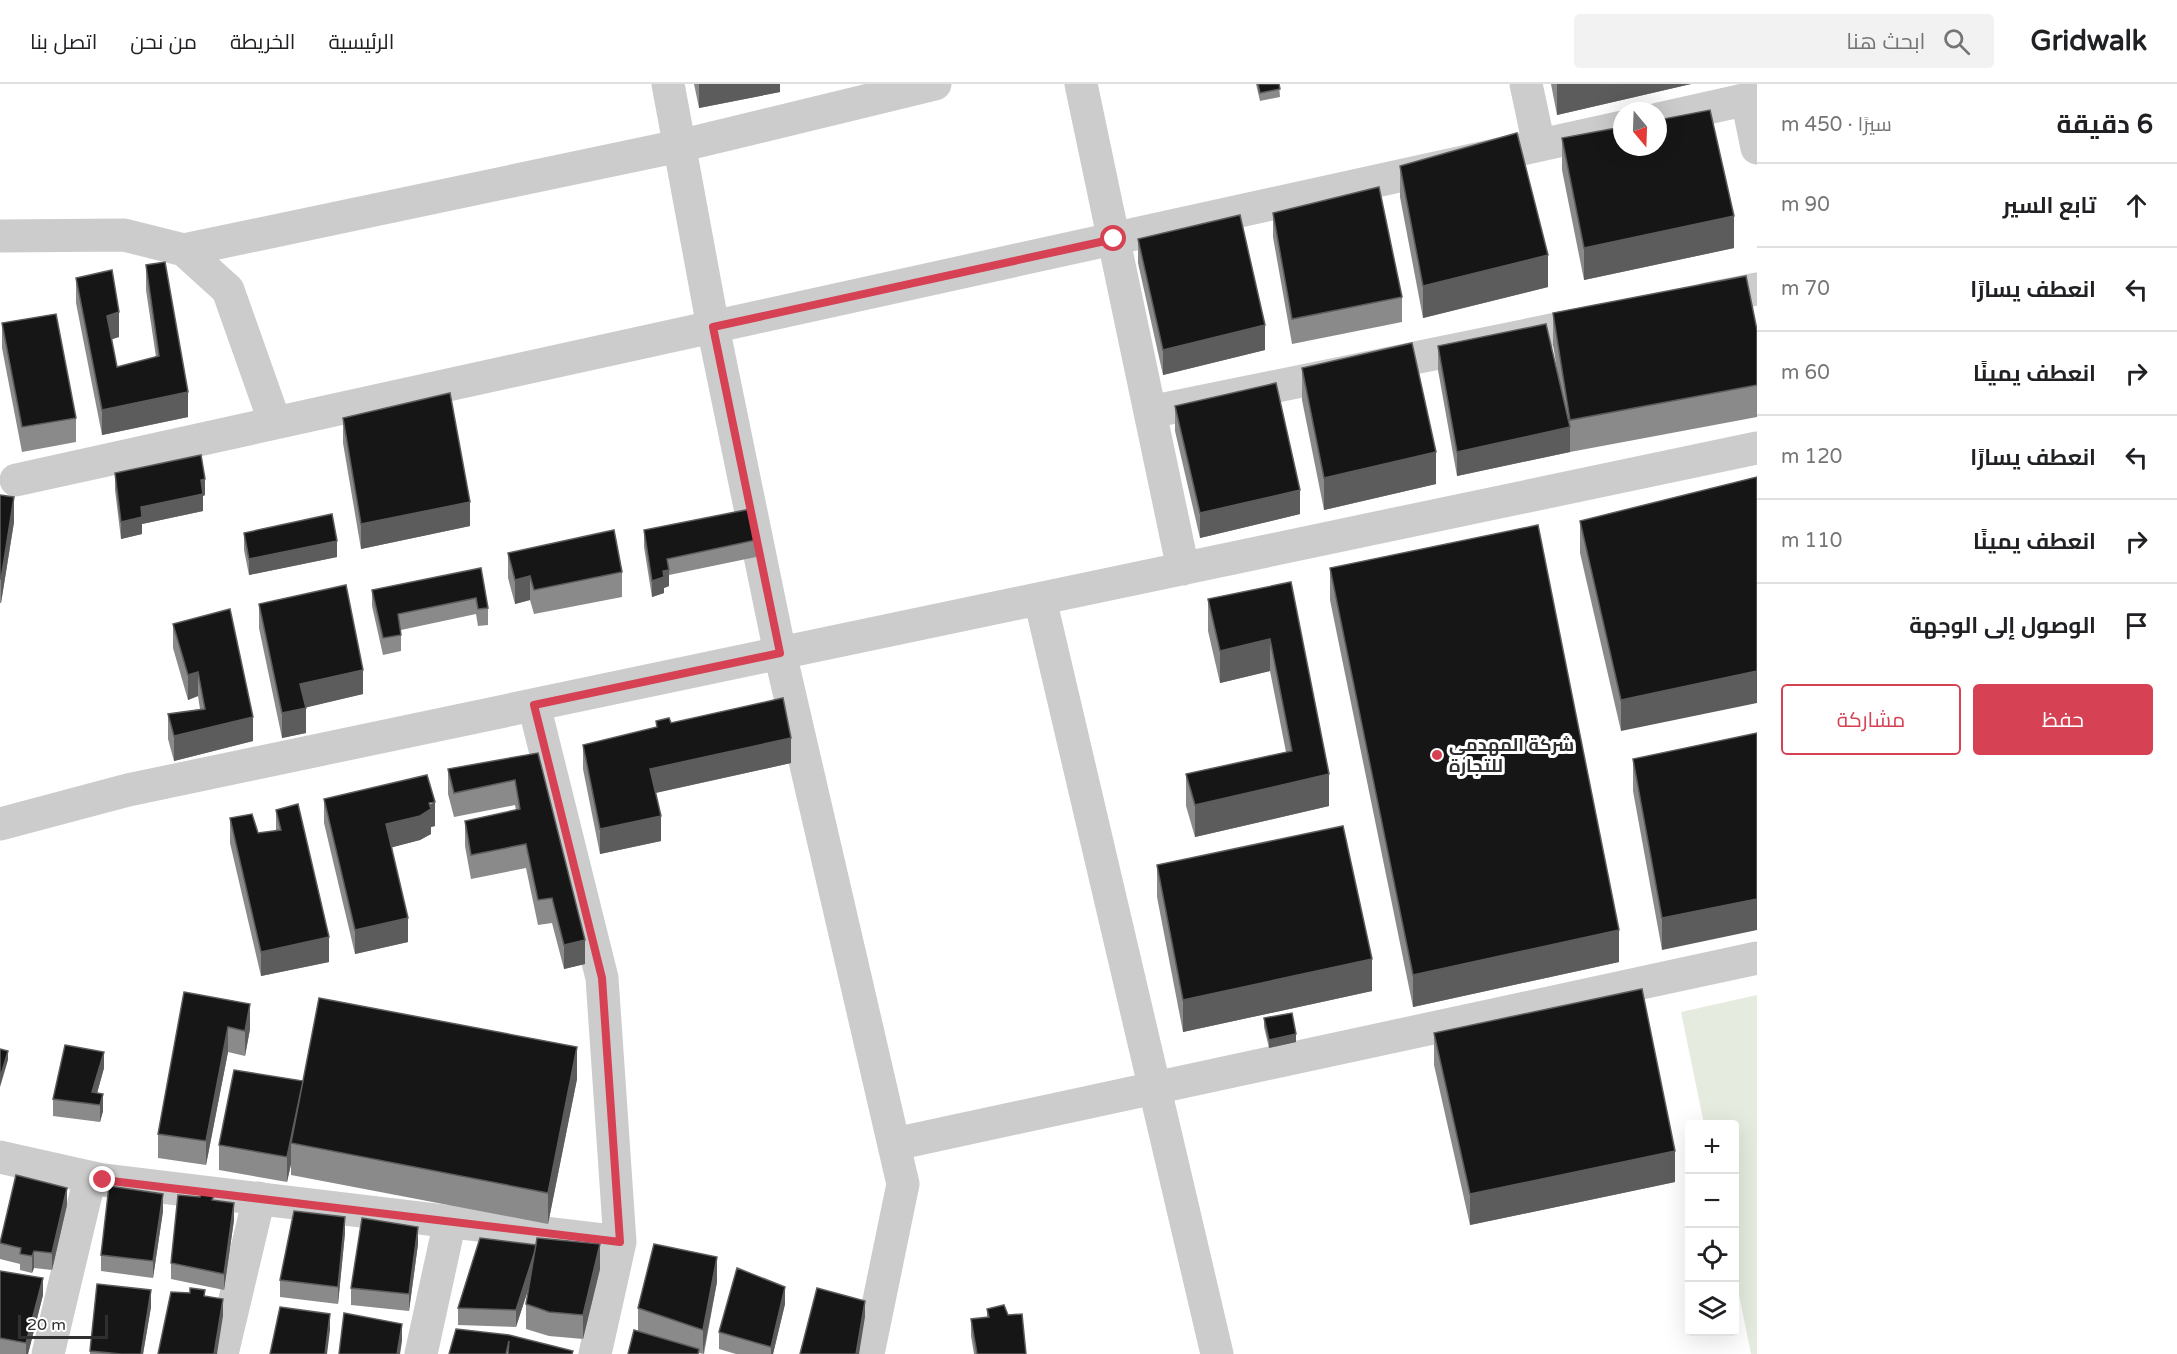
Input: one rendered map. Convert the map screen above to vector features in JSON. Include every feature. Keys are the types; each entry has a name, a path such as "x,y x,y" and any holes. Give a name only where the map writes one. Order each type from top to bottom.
{"street":[{"path":"668,84 713,327 780,653 903,1184 868,1354"},
{"path":"0,236 124,235 184,250 679,146 935,84"},
{"path":"1082,84 1183,569"},
{"path":"1526,84 1539,145"},
{"path":"1667,117 1752,98 1757,148"},
{"path":"15,480 1613,129"},
{"path":"184,250 228,290 275,423"},
{"path":"1675,305 1757,289"},
{"path":"1150,412 1629,315"},
{"path":"0,824 128,790 1757,448"},
{"path":"1040,598 1217,1354"},
{"path":"534,705 602,978 620,1242 595,1354"},
{"path":"894,1144 1757,958"},
{"path":"0,1157 103,1180 620,1242"},
{"path":"48,1354 90,1177"},
{"path":"222,1354 259,1198"},
{"path":"422,1354 450,1221"}],"shaded area":[{"path":"1757,995 1757,1354 1751,1354 1739,1295 1739,1120 1703,1120 1681,1012"}],"building":[{"path":"1258,84 1279,84 1280,89 1260,93"},
{"path":"1710,110 1734,216 1584,248 1562,138 1613,129 1613,156 1667,156 1667,118"},
{"path":"1517,133 1548,255 1423,286 1400,166"},
{"path":"1379,187 1402,297 1292,319 1273,213"},
{"path":"1240,215 1265,325 1163,350 1138,239"},
{"path":"165,262 188,392 102,410 76,278 112,270 119,312 107,316 117,367 159,356 146,265"},
{"path":"1746,276 1757,330 1757,385 1570,420 1553,313"},
{"path":"56,314 76,418 22,427 2,323"},
{"path":"1546,324 1570,427 1457,452 1438,346"},
{"path":"1412,343 1436,452 1324,478 1302,368"},
{"path":"1276,383 1300,490 1200,513 1175,406"},
{"path":"450,393 470,502 361,524 343,418"},
{"path":"201,455 205,479 201,480 203,494 141,507 142,517 121,522 115,473"},
{"path":"1757,477 1757,671 1621,700 1580,521"},
{"path":"0,495 14,497 1,579 0,579"},
{"path":"751,509 756,540 667,559 669,570 663,571 664,577 652,581 644,530"},
{"path":"332,514 337,541 249,559 244,533"},
{"path":"1538,525 1619,930 1413,975 1330,568"},
{"path":"614,530 622,572 534,590 530,576 515,580 508,553"},
{"path":"481,568 488,608 478,609 476,598 398,614 401,635 383,638 372,590"},
{"path":"1291,582 1329,774 1195,805 1186,774 1292,751 1270,639 1220,651 1208,599"},
{"path":"346,585 363,670 300,684 306,708 282,713 259,604"},
{"path":"230,609 253,717 174,736 168,714 205,709 198,672 188,675 173,624"},
{"path":"783,698 791,738 650,769 661,816 600,829 583,745 657,727 656,721 669,718 671,723"},
{"path":"1757,733 1757,899 1662,918 1633,759"},
{"path":"538,753 585,940 564,945 552,898 538,900 526,844 471,855 465,821 520,809 515,780 454,793 448,769"},
{"path":"427,775 435,802 429,803 431,809 420,816 386,824 408,918 355,930 324,799"},
{"path":"298,804 329,937 261,952 230,818 252,814 258,833 281,830 276,810"},
{"path":"1343,826 1372,959 1183,1000 1157,865"},
{"path":"1642,989 1675,1151 1470,1194 1434,1033"},
{"path":"184,992 250,1004 245,1031 228,1027 206,1141 158,1134"},
{"path":"319,998 577,1047 548,1193 291,1143"},
{"path":"1292,1013 1296,1034 1269,1040 1264,1018"},
{"path":"65,1045 104,1052 92,1092 103,1094 100,1105 53,1099"},
{"path":"0,1049 8,1051 0,1078"},
{"path":"234,1070 303,1081 287,1157 219,1145"},
{"path":"16,1175 67,1188 52,1253 34,1251 32,1256 20,1254 21,1248 0,1243"},
{"path":"109,1186 163,1194 153,1261 101,1255"},
{"path":"201,1193 214,1196 212,1200 234,1203 224,1274 171,1263 178,1195 200,1197"},
{"path":"294,1211 345,1217 338,1287 280,1280"},
{"path":"362,1218 418,1227 409,1294 351,1288"},
{"path":"480,1238 536,1245 516,1310 458,1308"},
{"path":"537,1238 600,1244 583,1315 549,1312 526,1304"},
{"path":"654,1244 717,1257 703,1330 638,1308"},
{"path":"737,1268 785,1287 771,1347 719,1332"},
{"path":"0,1271 43,1278 26,1343 0,1338"},
{"path":"97,1284 151,1290 141,1354 90,1351"},
{"path":"190,1288 205,1290 204,1296 223,1299 214,1354 158,1354 171,1292 190,1293"},
{"path":"817,1288 865,1301 856,1354 800,1354"},
{"path":"1004,1305 1008,1315 1022,1314 1026,1354 977,1354 971,1319 989,1317 987,1309"},
{"path":"280,1307 330,1314 325,1354 270,1354"},
{"path":"344,1313 402,1324 397,1354 339,1354"},
{"path":"456,1329 509,1335 573,1351 572,1354 508,1354 509,1341 506,1354 449,1354"},
{"path":"634,1330 699,1349 698,1354 628,1354"}],"place":[{"name":"شركة المهدمي للتجارة","path":"1437,755"}],"route":[{"path":"103,1180 620,1242 602,978 534,705 780,653 713,327 1114,239"}]}
